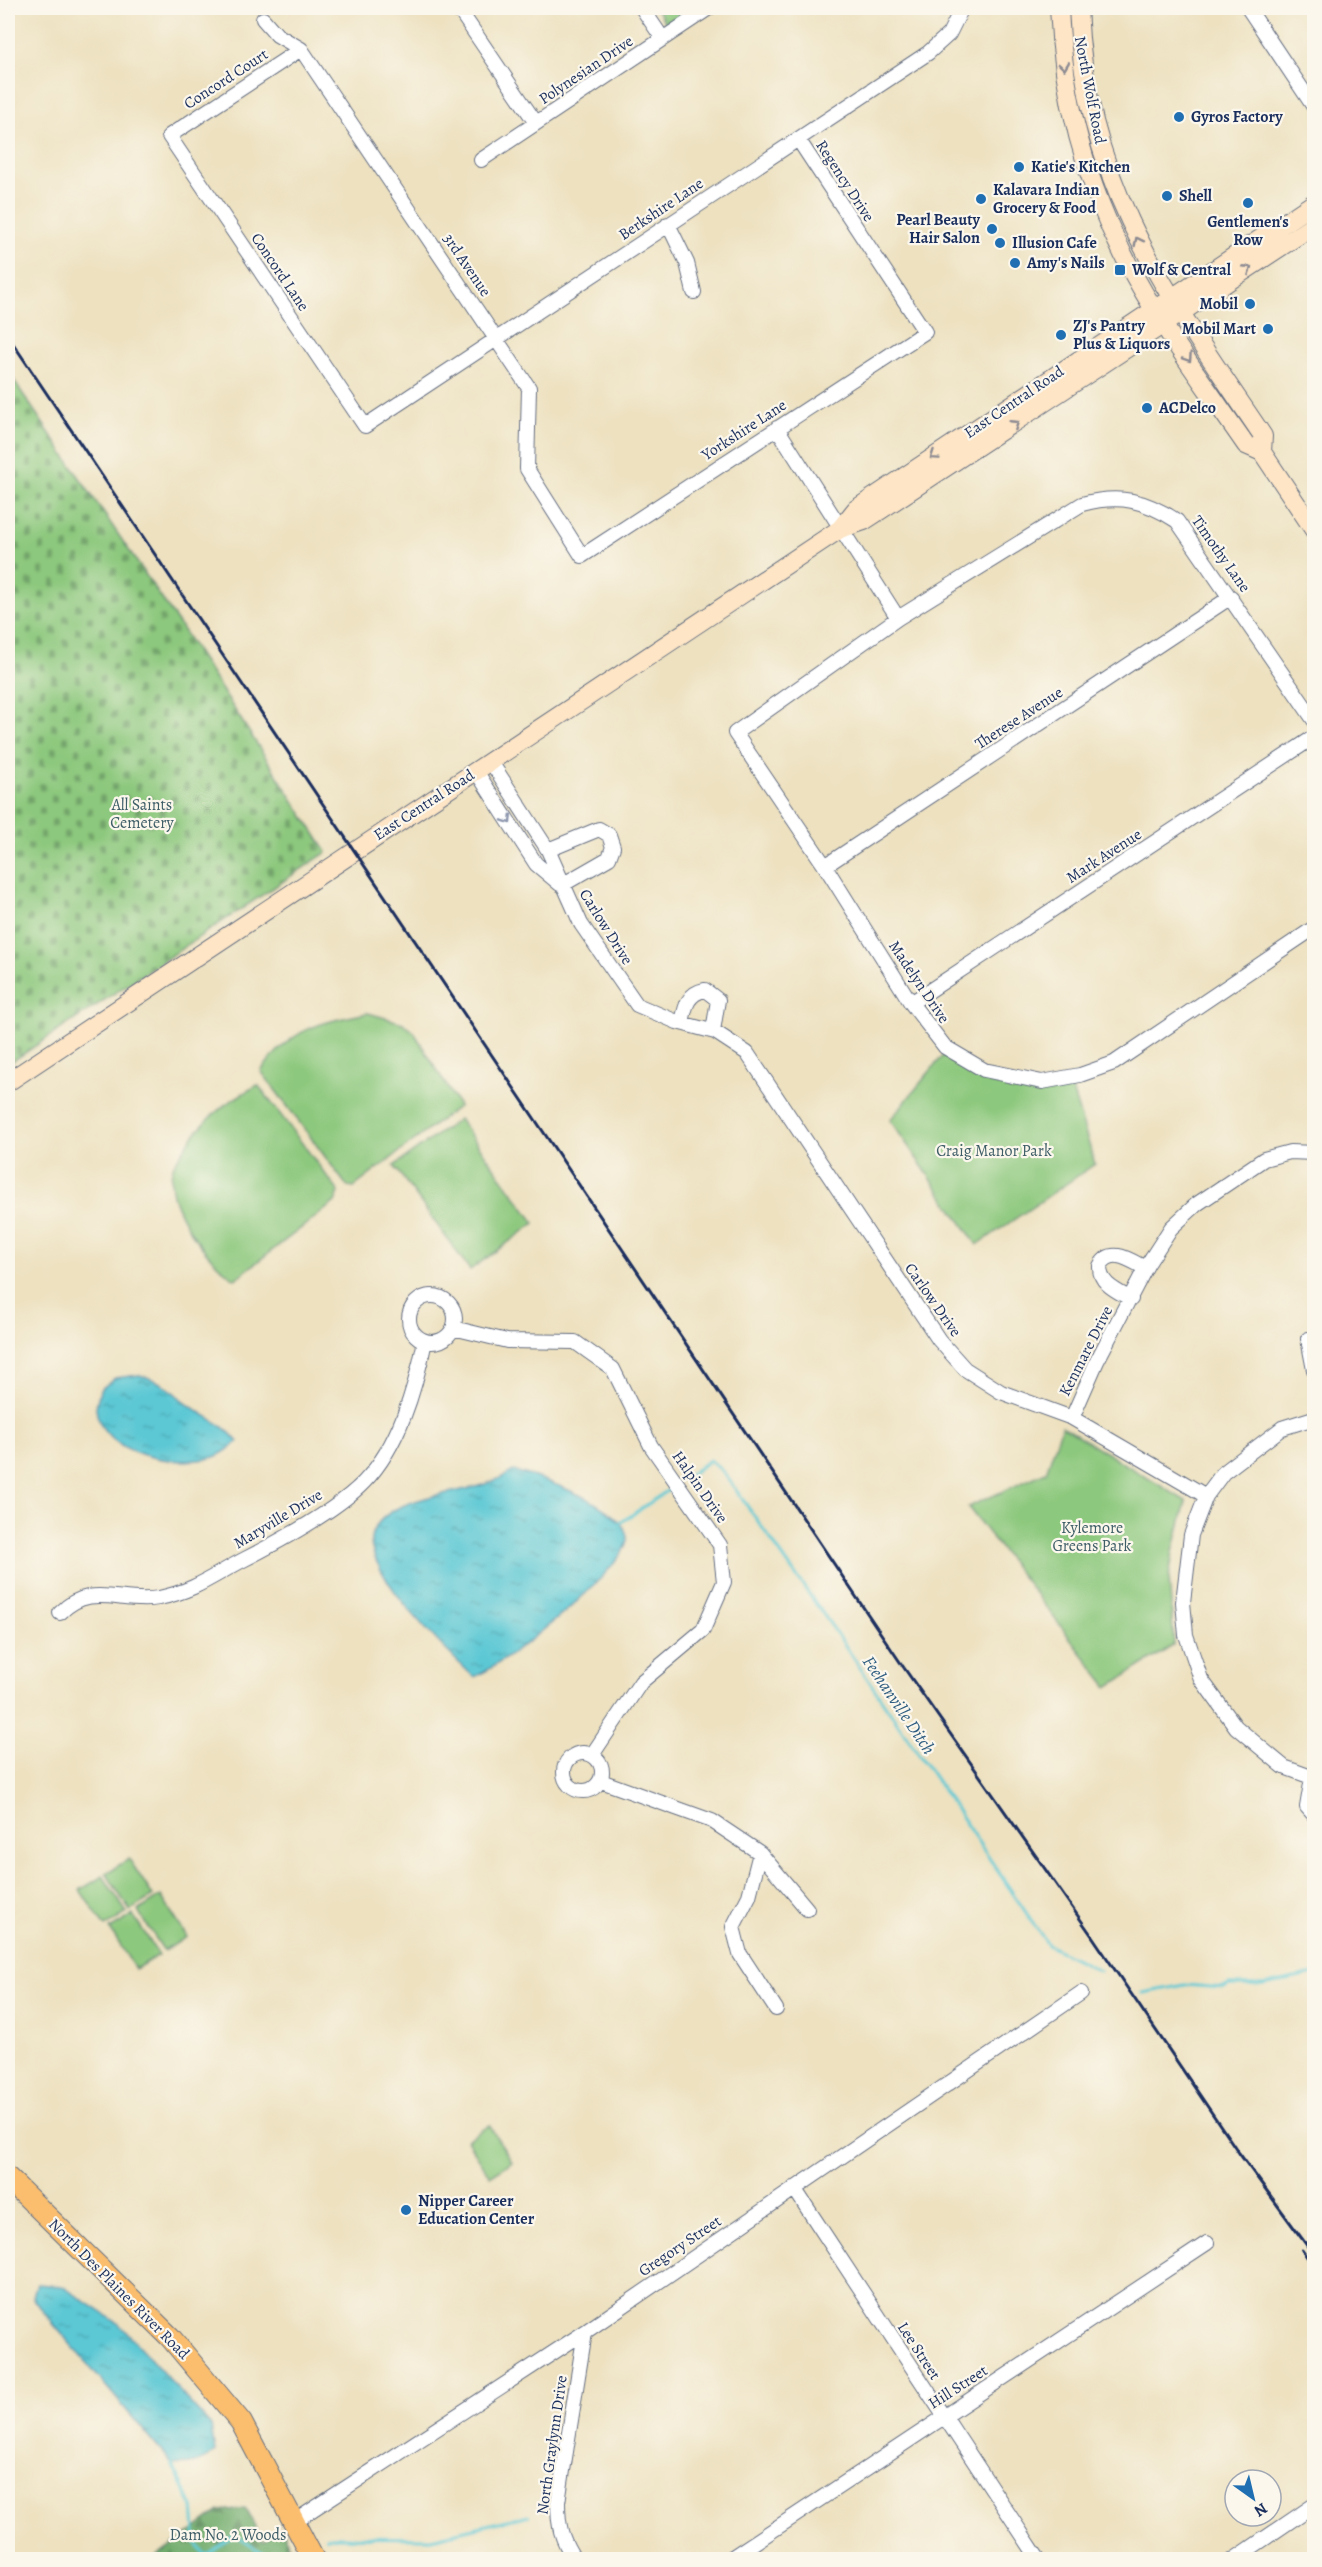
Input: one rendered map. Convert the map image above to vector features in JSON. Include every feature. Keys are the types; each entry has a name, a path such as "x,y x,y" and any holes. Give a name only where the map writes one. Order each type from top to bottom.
{"main road":[{"name":"North Wolf Road","path":"1059,8 1068,92 1089,172 1121,250 1165,324 1246,445 1262,452 1314,530"},
{"name":"North Wolf Road","path":"1078,8 1084,73 1103,153 1133,232 1171,298 1263,436 1262,452"},
{"name":"East Central Road","path":"840,529 856,509 1314,203"},
{"name":"East Central Road","path":"8,1082 840,529 864,521 1314,225"},
{"name":"North Des Plaines River Road","path":"8,2178 177,2345 241,2422 314,2559"}],"street":[{"path":"458,8 536,123"},
{"path":"642,8 663,39"},
{"name":"Polynesian Drive","path":"481,160 709,8"},
{"name":"Berkshire Lane","path":"365,426 928,53 949,34 962,8"},
{"path":"1248,8 1314,107"},
{"name":"3rd Avenue","path":"263,19 277,35 301,49 529,388 527,469 582,556"},
{"name":"Concord Court","path":"169,136 301,49"},
{"name":"Concord Lane","path":"169,136 365,426"},
{"name":"Regency Drive","path":"798,139 925,332"},
{"path":"668,224 687,263 694,292"},
{"name":"Yorkshire Lane","path":"582,556 925,332"},
{"path":"777,428 898,618"},
{"name":"Timothy Lane","path":"735,734 898,618 1082,504 1100,499 1121,498 1153,505 1177,521 1314,720"},
{"name":"Therese Avenue","path":"825,866 1231,597"},
{"name":"Madelyn Drive","path":"735,734 825,866 911,1003 945,1047 984,1070 1042,1082 1080,1075 1114,1063 1314,928"},
{"name":"Mark Avenue","path":"911,1003 1314,737"},
{"name":"Carlow Drive","path":"484,766 548,850 581,924 637,1005 682,1023 713,1031 747,1053 939,1340 965,1369 1001,1392 1072,1418 1206,1496"},
{"name":"Carlow Drive","path":"484,766 536,864 562,885"},
{"name":"Carlow Drive","path":"548,850 599,829 609,835 613,847 609,858 562,885"},
{"path":"682,1023 688,1000 697,992 705,990 718,1000 713,1031"},
{"name":"Kenmare Drive","path":"1072,1418 1097,1361 1145,1268 1171,1228 1197,1204 1264,1159 1290,1152 1314,1153"},
{"name":"Kenmare Drive","path":"1131,1299 1107,1285 1102,1278 1100,1266 1109,1256 1116,1254 1145,1268"},
{"path":"438,1296 451,1305 455,1320 453,1328 445,1338 425,1341 418,1337 409,1324 411,1309 422,1298 438,1296"},
{"name":"Halpin Drive","path":"453,1328 507,1341 575,1342 613,1369 651,1446 720,1545 724,1582 703,1630 640,1682 592,1755"},
{"path":"1308,1339 1314,1370"},
{"name":"Maryville Drive","path":"60,1613 69,1604 84,1596 100,1595 141,1600 187,1592 279,1541 346,1497 376,1468 395,1437 421,1362 425,1341"},
{"path":"1314,1418 1282,1428 1223,1473 1206,1496 1191,1535 1183,1602 1186,1635 1201,1679 1236,1727 1284,1767 1313,1778 1307,1807 1314,1815"},
{"path":"580,1753 592,1755 602,1766 601,1781 593,1789 582,1792 572,1788 565,1779 564,1768 570,1758 580,1753"},
{"path":"601,1781 712,1821 760,1853 807,1909"},
{"path":"760,1853 748,1896 733,1927 740,1954 776,2009"},
{"name":"Gregory Street","path":"295,2521 585,2332 1081,1993"},
{"name":"Lee Street","path":"794,2188 1038,2559"},
{"name":"Hill Street","path":"728,2559 1207,2243"},
{"name":"North Graylynn Drive","path":"575,2559 563,2542 558,2526 558,2502 585,2332"},
{"path":"1233,2559 1314,2505"}],"green space":[{"path":"656,8 693,8 667,25"},
{"name":"All Saints Cemetery","path":"8,372 179,624 327,852 8,1064"},
{"path":"368,1013 403,1023 414,1032 459,1106 354,1187 347,1186 261,1071 284,1045 308,1029"},
{"name":"Craig Manor Park","path":"945,1053 977,1070 1005,1081 1034,1086 1071,1086 1095,1164 977,1245 890,1120"},
{"path":"258,1085 339,1192 335,1202 235,1279 212,1259 189,1230 180,1214 171,1181 175,1163 198,1130 225,1105"},
{"path":"459,1119 535,1223 470,1270 394,1166"},
{"name":"Kylemore Greens Park","path":"1062,1426 1186,1501 1169,1578 1174,1645 1108,1687 968,1507 1046,1472"},
{"path":"129,1859 153,1896 130,1911 106,1873"},
{"path":"103,1876 127,1913 105,1927 80,1890"},
{"path":"161,1896 187,1937 164,1951 138,1911"},
{"path":"133,1915 159,1955 135,1969 110,1929"},
{"path":"489,2125 512,2162 490,2176 467,2140"},
{"name":"Dam No. 2 Woods","path":"246,2508 262,2541 282,2529 296,2559 154,2559 219,2511"}],"water":[{"path":"139,1375 165,1386 215,1421 238,1442 214,1457 181,1461 143,1455 111,1438 101,1425 96,1409 100,1390 115,1378"},
{"path":"513,1471 560,1486 597,1504 623,1526 627,1538 622,1552 608,1571 562,1615 510,1655 474,1677 430,1633 396,1593 374,1556 371,1540 373,1531 379,1522 396,1509 425,1498 485,1484"},
{"path":"37,2284 62,2286 119,2324 211,2426 215,2452 195,2463 172,2464 45,2314 33,2297"}],"waterway":[{"name":"Feehanville Ditch","path":"685,1478 710,1460 724,1473 842,1641 1048,1945 1100,1971"},
{"name":"Feehanville Ditch","path":"620,1523 670,1489"},
{"name":"Feehanville Ditch","path":"1143,1993 1185,1985 1224,1988 1229,1985 1263,1985 1314,1974"},
{"path":"172,2464 193,2507 196,2543 205,2554"},
{"path":"326,2537 431,2538 529,2515"},
{"path":"199,2560 235,2536 267,2554 274,2556 289,2554"}],"railway":[{"path":"8,336 902,1665 1092,1936 1239,2153 1314,2255"},
{"path":"1302,2250 1314,2267"}],"place":[{"name":"Gyros Factory","path":"1179,117"},
{"name":"Katie's Kitchen","path":"1019,167"},
{"name":"Shell","path":"1167,196"},
{"name":"Kalavara Indian Grocery & Food","path":"981,199"},
{"name":"Gentlemen's Row","path":"1248,203"},
{"name":"Pearl Beauty Hair Salon","path":"992,229"},
{"name":"Illusion Cafe","path":"1000,243"},
{"name":"Amy's Nails","path":"1015,263"},
{"name":"Wolf & Central","path":"1120,270"},
{"name":"Mobil","path":"1250,304"},
{"name":"Mobil Mart","path":"1268,329"},
{"name":"ZJ's Pantry Plus & Liquors","path":"1061,335"},
{"name":"ACDelco","path":"1147,408"},
{"name":"Nipper Career Education Center","path":"406,2210"}]}
